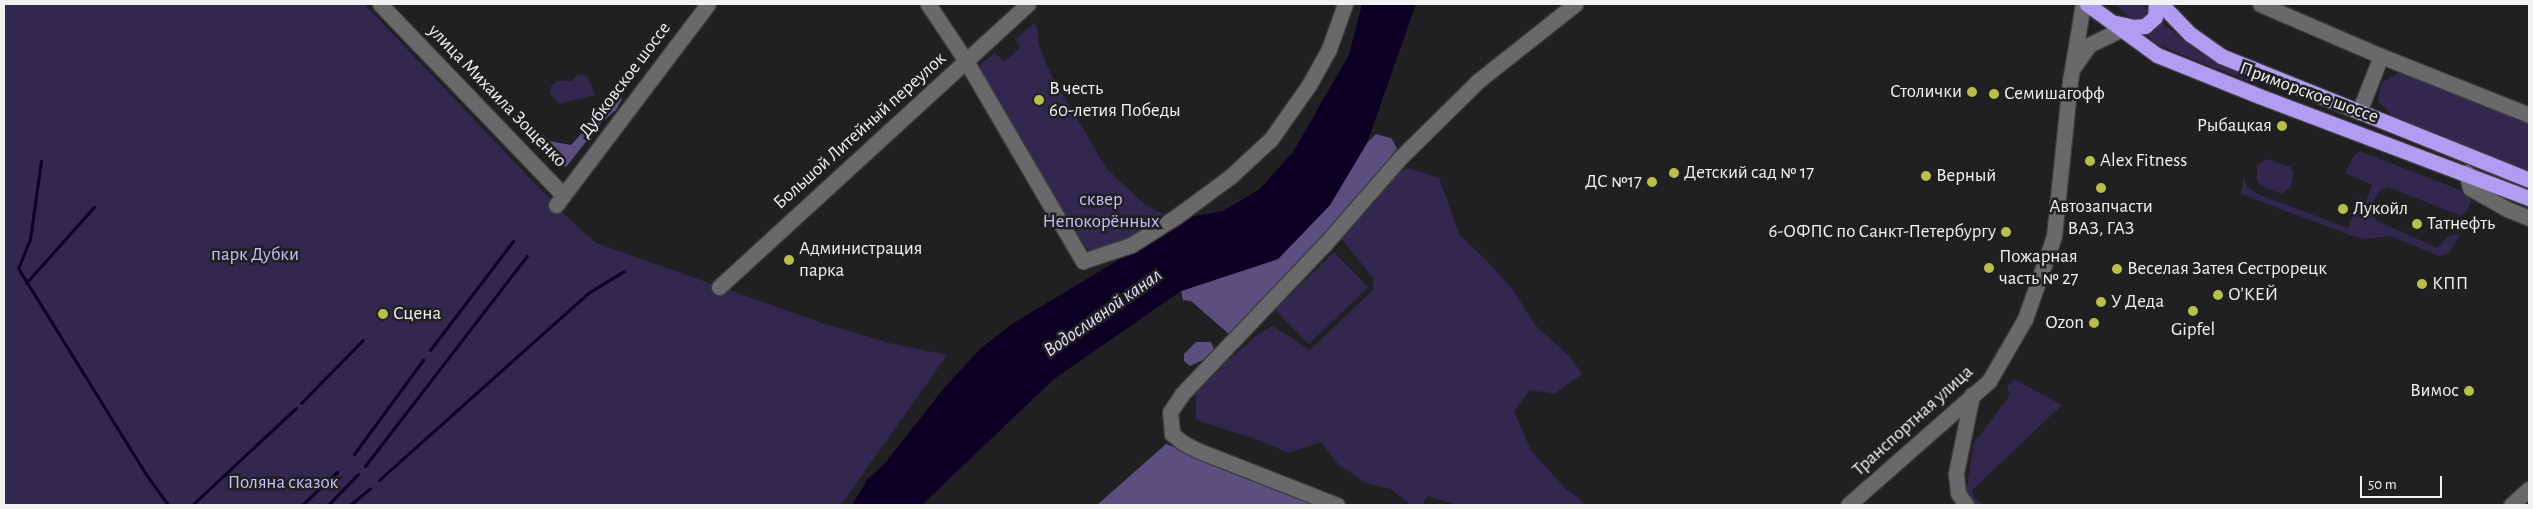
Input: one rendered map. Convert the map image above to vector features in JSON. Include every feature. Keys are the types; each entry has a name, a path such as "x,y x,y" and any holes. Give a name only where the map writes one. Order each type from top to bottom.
{"highway":[{"name":"Приморское шоссе","path":"2085,4 2157,55 2255,95 2466,172 2529,198"},
{"path":"2115,26 2145,26 2156,17 2156,4"},
{"name":"Приморское шоссе","path":"2161,4 2190,34 2221,56 2529,180"}],"street":[{"name":"улица Михаила Зощенко","path":"380,4 560,200"},
{"name":"Дубковское шоссе","path":"560,200 708,4"},
{"path":"928,4 966,61 1083,261 1130,245 1178,216 1231,176 1271,139 1309,85 1329,48 1344,4"},
{"name":"Большой Литейный переулок","path":"719,287 1028,4"},
{"path":"1337,505 1197,450 1182,442 1172,434 1170,412 1182,394 1325,244 1401,157 1478,81 1575,4"},
{"name":"Транспортная улица","path":"1848,505 1989,381 2010,347 2034,298 2054,236 2071,76 2085,4"},
{"path":"2260,4 2381,56 2529,115"},
{"name":"Транспортная улица","path":"2071,76 2076,62 2089,45 2115,26"},
{"path":"2359,112 2381,56"},
{"path":"2466,172 2470,188 2507,209 2529,218"},
{"path":"1966,505 1958,494 1956,473 1972,395"},
{"path":"2511,505 2529,489"}],"green space":[{"name":"парк Дубки","path":"4,4 364,4 566,216 596,243 825,324 889,343 947,355 841,505 4,505"},
{"path":"2114,4 2144,4 2148,14 2145,19 2134,20"},
{"path":"2161,22 2200,53 2257,82 2254,83 2159,45 2148,37"},
{"name":"сквер Непокорённых","path":"1034,23 1037,26 1039,45 1047,67 1106,168 1144,204 1168,217 1126,242 1090,251 1075,235 978,67 995,52 1004,62 1020,48 1016,39"},
{"path":"2400,72 2529,123 2529,171 2394,117 2378,101 2382,82"},
{"path":"583,74 588,78 595,95 559,104 550,93 551,86 557,81 571,81 577,75"},
{"path":"2360,151 2460,190 2468,196 2471,201 2468,209 2461,216 2388,187 2382,189 2374,199 2372,207 2373,216 2377,221 2437,248 2449,236 2460,234 2449,253 2439,256 2391,236 2364,239 2241,194 2244,177 2247,186 2255,193 2348,228 2359,198 2366,201 2372,185 2345,173 2354,156"},
{"path":"2267,159 2290,167 2294,172 2290,188 2282,194 2261,186 2257,181 2257,165"},
{"path":"1408,168 1439,178 1460,236 1486,260 1513,290 1535,325 1570,357 1582,374 1554,394 1530,390 1514,411 1531,451 1566,489 1581,500 1583,505 1457,505 1427,496 1422,505 1411,505 1391,489 1366,483 1338,464 1321,442 1288,453 1262,441 1196,420 1196,388 1256,336 1273,326 1310,350 1373,290 1373,278 1339,235 1389,177"},
{"path":"1334,252 1368,287 1309,344 1275,310"},
{"path":"2014,379 2062,405 1972,490 1974,498 1985,505 1968,505 1965,497 1974,443 2010,395 2007,387"}],"shaded area":[{"path":"617,95 622,99 616,110 601,123 566,167 549,159 527,136 522,127 530,122 549,141 571,145"},
{"path":"1376,134 1391,138 1397,148 1365,194 1230,335 1191,301 1183,300 1181,291 1278,259 1330,205 1367,143"},
{"path":"1196,342 1211,342 1214,349 1203,360 1190,366 1184,361 1184,354"},
{"path":"1166,444 1326,505 1097,505"}],"water":[{"name":"Водосливной канал","path":"1362,4 1416,4 1367,143 1330,205 1278,259 1181,291 1054,379 922,505 852,505 867,480 885,463 944,388 980,349 1012,324 1190,217 1223,211 1260,189 1293,152 1349,55"}],"waterway":[{"path":"41,161 30,239 18,268 145,473 168,505"},
{"path":"26,283 94,207"},
{"path":"430,350 513,241"},
{"path":"365,466 527,256"},
{"path":"379,480 588,293 624,271"},
{"path":"301,403 363,340"},
{"path":"354,454 423,360"},
{"path":"192,505 296,408"},
{"path":"302,505 337,472"},
{"path":"328,505 358,474"},
{"path":"350,505 370,488"}],"place":[{"name":"Столички","path":"1972,92"},
{"name":"Семишагофф","path":"1994,94"},
{"name":"В честь 60-летия Победы","path":"1039,100"},
{"name":"Рыбацкая","path":"2282,126"},
{"name":"Alex Fitness","path":"2090,161"},
{"name":"Детский сад № 17","path":"1674,173"},
{"name":"Верный","path":"1926,176"},
{"name":"ДС №17","path":"1652,182"},
{"name":"Автозапчасти ВАЗ, ГАЗ","path":"2101,188"},
{"name":"Лукойл","path":"2343,209"},
{"name":"Татнефть","path":"2417,224"},
{"name":"6-ОФПС по Санкт-Петербургу","path":"2006,232"},
{"name":"Администрация парка","path":"789,260"},
{"name":"Пожарная часть № 27","path":"1989,268"},
{"name":"Веселая Затея Сестрорецк","path":"2117,269"},
{"name":"КПП","path":"2422,284"},
{"name":"О’КЕЙ","path":"2218,295"},
{"name":"У Деда","path":"2101,302"},
{"name":"Gipfel","path":"2193,311"},
{"name":"Сцена","path":"383,314"},
{"name":"Ozon","path":"2094,323"},
{"name":"Вимос","path":"2469,391"}],"park label":[{"name":"Поляна сказок","path":"283,483"}]}
